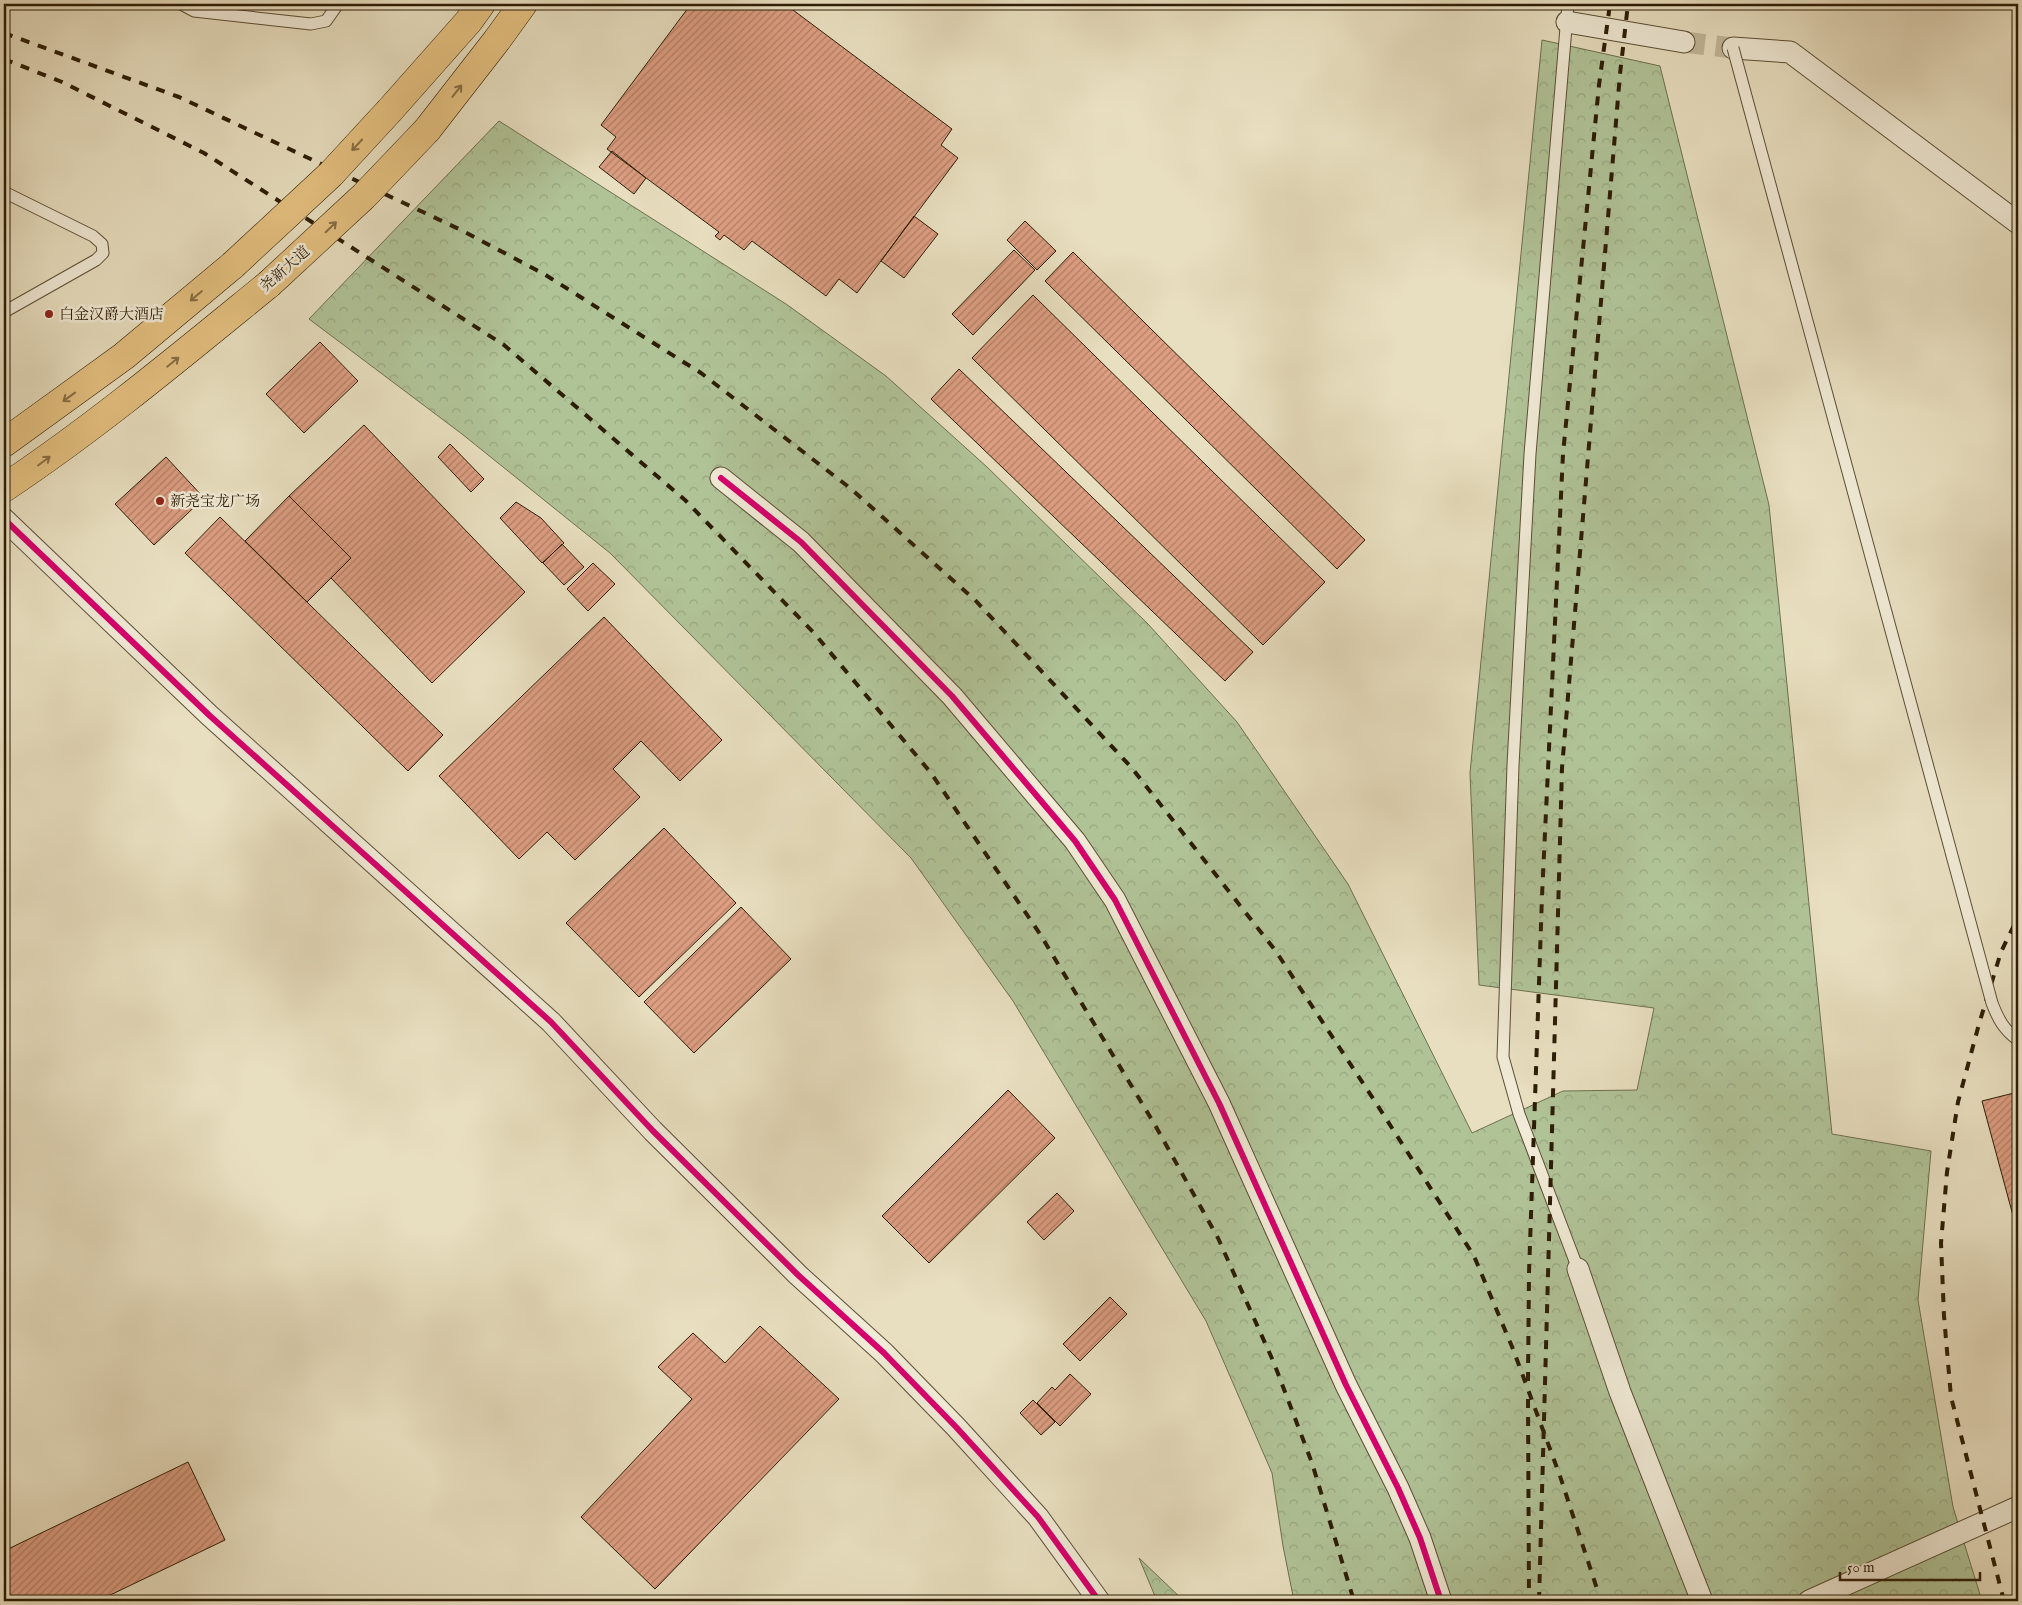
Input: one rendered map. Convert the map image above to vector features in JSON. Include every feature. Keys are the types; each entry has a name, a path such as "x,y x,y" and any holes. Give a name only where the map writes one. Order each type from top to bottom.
{"main road":[{"path":"4,443 124,356 233,265 331,174 468,22 481,4"},
{"name":"尧新大道","path":"4,488 35,468 150,381 269,284 364,196 427,130 523,4"}],"street":[{"path":"1568,13 1684,42"},
{"path":"1732,48 1790,52 2018,223"},
{"path":"721,478 801,542 952,696 1075,841 1115,900 1219,1104 1346,1385 1398,1488 1420,1538 1441,1601"},
{"path":"4,519 202,708 551,1022 653,1131 798,1276 884,1353 949,1421 1038,1517 1099,1601"},
{"path":"1578,1269 1620,1392 1702,1601"},
{"path":"1809,1601 2018,1507"}],"lane":[{"path":"181,4 194,11 311,24 326,21 338,4"},
{"path":"1568,13 1530,463 1513,766 1503,1057 1520,1114 1578,1269"},
{"path":"1732,48 1992,1003 1998,1020 2018,1040"},
{"path":"4,192 93,236 102,244 103,253 96,260 4,312"}],"green space":[{"path":"1542,40 1660,66 1769,505 1832,1134 1931,1151 1918,1300 1953,1507 1982,1601 1294,1601 1283,1546 1272,1473 1206,1321 1013,1001 911,858 610,553 462,434 309,319 499,121 786,304 886,376 987,467 1148,624 1237,722 1348,884 1472,1133 1563,1091 1637,1090 1654,1008 1479,985 1470,773"},
{"path":"1139,1558 1184,1601 1157,1601"}],"building":[{"path":"691,4 785,4 952,129 941,145 958,158 857,293 839,279 826,296 752,241 744,250 724,235 720,240 715,236 719,232 607,149 616,137 601,125"},
{"path":"612,151 646,178 634,194 599,167"},
{"path":"914,216 938,234 904,278 881,261"},
{"path":"1025,221 1056,251 1037,270 1007,240"},
{"path":"1014,250 1035,270 973,335 952,314"},
{"path":"1073,252 1365,540 1337,569 1045,281"},
{"path":"1033,295 1325,582 1263,645 972,358"},
{"path":"320,342 358,381 304,433 266,394"},
{"path":"959,369 1253,652 1225,681 931,399"},
{"path":"364,425 525,592 432,683 331,578 351,558 289,496"},
{"path":"450,444 484,479 471,492 438,457"},
{"name":"新尧宝龙广场","path":"166,457 204,498 154,545 115,504"},
{"path":"289,496 351,558 307,602 245,541"},
{"path":"516,502 541,518 564,543 542,563 500,518"},
{"path":"220,517 443,735 408,771 185,553"},
{"path":"562,544 584,567 564,585 543,563"},
{"path":"593,563 615,584 588,611 567,589"},
{"path":"604,617 722,740 680,781 641,741 613,769 640,797 575,860 547,832 519,859 439,776"},
{"path":"664,828 736,903 639,997 566,923"},
{"path":"741,907 791,959 694,1053 644,1002"},
{"path":"1008,1090 1055,1138 929,1263 882,1216"},
{"path":"2018,1092 2018,1234 1982,1101"},
{"path":"1057,1193 1074,1211 1044,1240 1027,1222"},
{"path":"1110,1297 1127,1314 1080,1361 1063,1344"},
{"path":"760,1326 839,1399 655,1589 581,1517 692,1399 658,1367 693,1333 725,1363"},
{"path":"1070,1374 1091,1394 1060,1426 1037,1403 1052,1387 1055,1390"},
{"path":"1033,1400 1055,1422 1041,1435 1020,1413"},
{"path":"188,1462 225,1540 104,1598 105,1601 4,1601 4,1551"}],"tunnel":[{"path":"1684,42 1733,48"}],"railway":[{"path":"1528,1381 1529,1273 1542,896 1563,454 1599,85 1610,4"},
{"path":"1539,1601 1562,768 1620,74 1628,4"},
{"path":"4,33 179,97 461,230 544,274 701,373 850,488 975,600 1131,767 1275,950 1474,1256 1513,1349 1560,1476 1601,1601"},
{"path":"4,59 62,82 204,153 504,345 685,500 814,633 931,773 1040,934 1155,1125 1218,1238 1274,1363 1312,1463 1354,1601"},
{"path":"2004,1601 1951,1397 1944,1316 1941,1243 1947,1172 1958,1102 2001,952 2018,917"},
{"path":"1528,1399 1529,1601"}],"cycle path":[{"path":"721,478 801,542 952,696 1075,841 1115,900 1219,1103 1346,1385 1398,1488 1420,1538 1441,1601"},
{"path":"4,519 209,715 551,1022 653,1131 798,1275 884,1353 956,1427 1038,1517 1099,1601"}],"place":[{"name":"白金汉爵大酒店","path":"49,314"},
{"name":"新尧宝龙广场","path":"160,501"}]}
